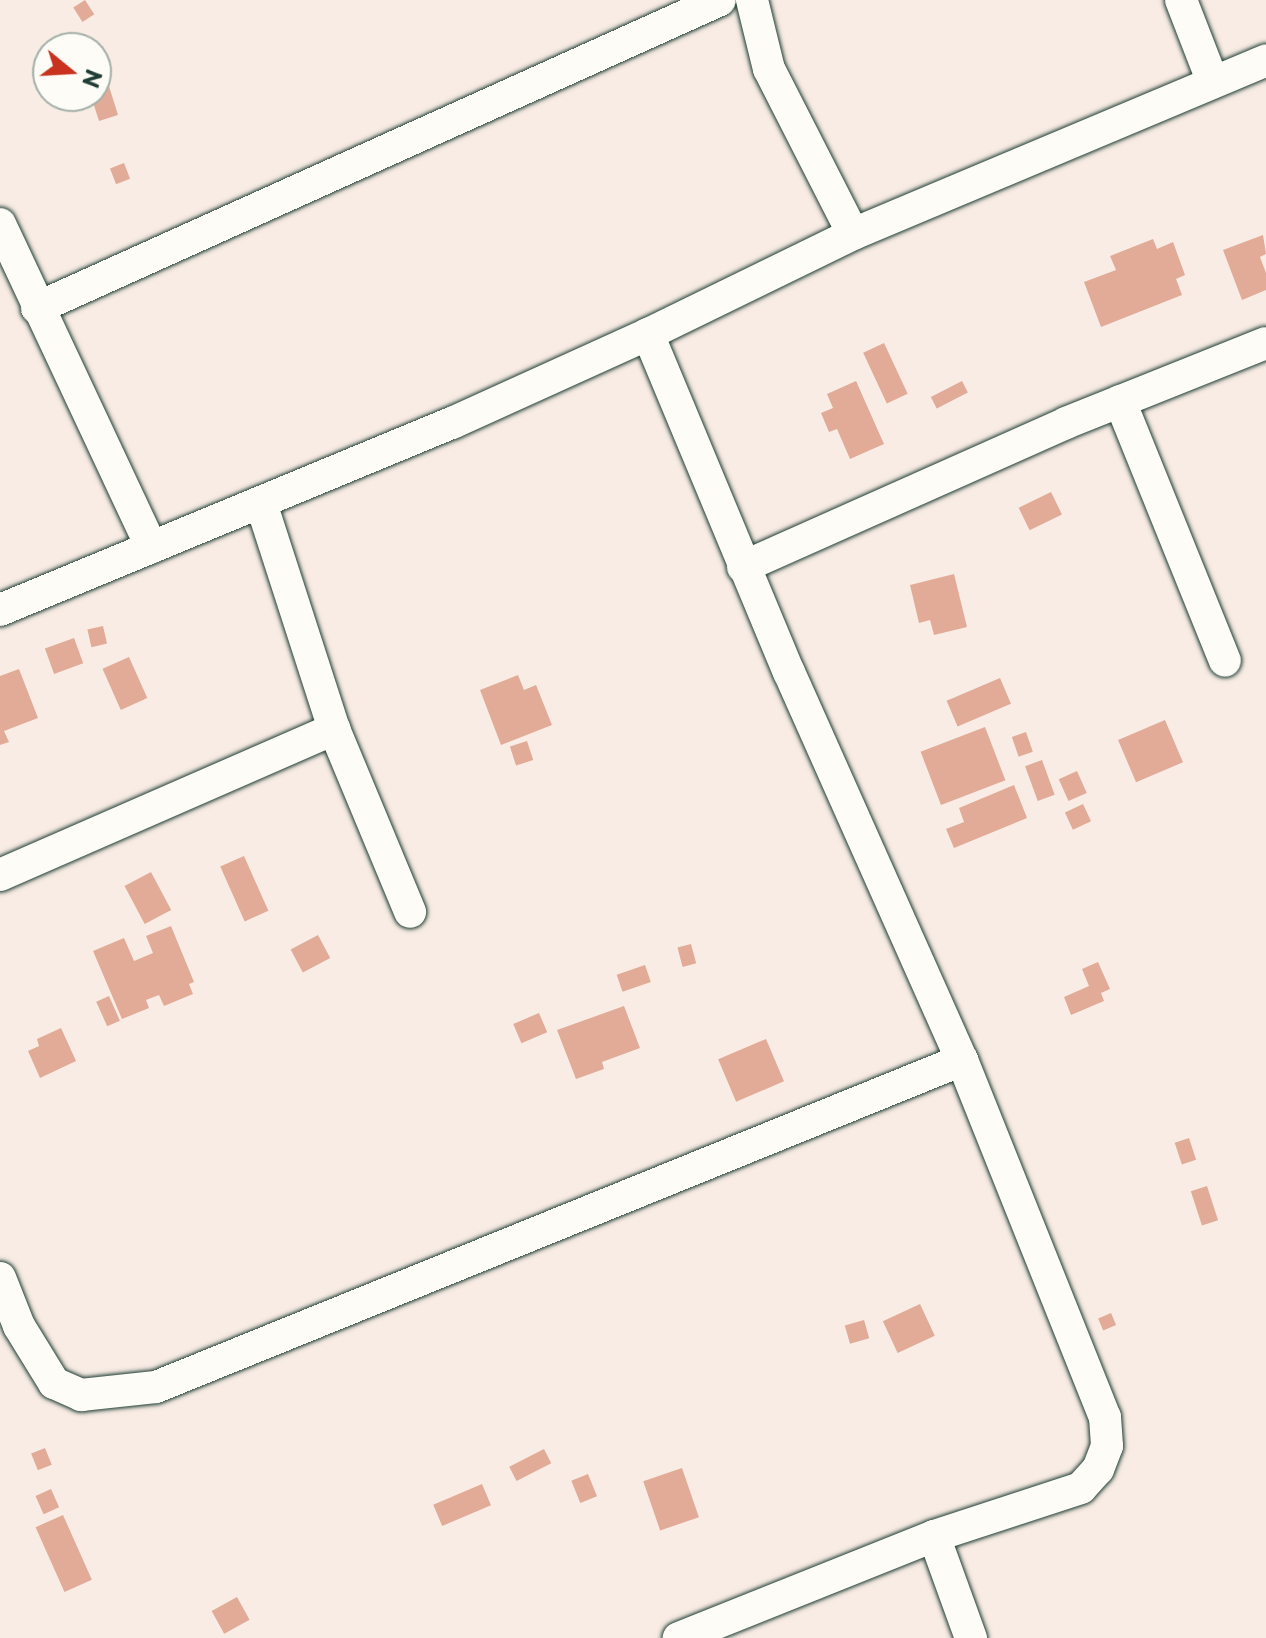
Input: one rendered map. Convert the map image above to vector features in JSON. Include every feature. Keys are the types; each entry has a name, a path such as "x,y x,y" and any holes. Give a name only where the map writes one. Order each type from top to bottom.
{"street":[{"path":"37,308 720,0"},
{"path":"752,0 769,69 853,234"},
{"path":"1181,0 1212,80"},
{"path":"0,610 452,423 648,334 853,234 1212,80 1266,60"},
{"path":"0,224 151,547"},
{"path":"648,334 743,567 962,1060 1105,1417 1107,1446 1098,1469 1081,1488 934,1536 679,1638"},
{"path":"743,567 1120,401 1266,343"},
{"path":"1120,401 1225,661"},
{"path":"261,503 334,729 410,912"},
{"path":"0,875 334,729"},
{"path":"0,1278 19,1326 54,1383 81,1395 156,1387 962,1060"},
{"path":"934,1536 971,1638"}],"building":[{"path":"85,0 94,14 83,22 73,8"},
{"path":"112,96 118,115 99,121 96,112 112,112"},
{"path":"124,163 130,179 116,184 110,168"},
{"path":"1263,235 1266,254 1260,257 1266,273 1266,290 1242,300 1223,250"},
{"path":"1153,239 1157,249 1173,242 1185,275 1176,279 1182,295 1101,327 1084,282 1116,270 1110,256"},
{"path":"884,343 908,394 887,403 863,353"},
{"path":"856,381 884,444 850,459 837,429 829,432 821,413 833,408 827,394"},
{"path":"962,381 968,393 937,408 931,397"},
{"path":"1051,492 1062,514 1030,530 1019,508"},
{"path":"954,574 967,627 934,635 930,620 919,623 910,585"},
{"path":"103,626 107,644 91,647 87,630"},
{"path":"74,638 83,663 54,674 45,649"},
{"path":"129,657 147,698 121,710 103,669"},
{"path":"19,669 38,718 4,731 9,742 0,745 0,676"},
{"path":"518,675 524,690 536,685 552,725 501,745 480,690"},
{"path":"1000,678 1011,704 958,726 947,701"},
{"path":"1165,720 1183,762 1136,782 1118,740"},
{"path":"985,727 1005,780 941,805 921,752"},
{"path":"1026,732 1033,752 1019,757 1012,737"},
{"path":"527,741 533,760 516,766 510,747"},
{"path":"1042,760 1055,795 1038,801 1025,766"},
{"path":"1077,771 1087,793 1068,801 1059,779"},
{"path":"1014,785 1027,818 954,848 946,829 964,822 959,808"},
{"path":"1083,804 1091,821 1073,830 1065,812"},
{"path":"244,856 268,911 245,921 220,867"},
{"path":"151,872 171,910 145,924 125,886"},
{"path":"171,926 194,982 189,984 193,994 164,1006 159,995 146,1000 149,1008 122,1019 93,951 124,938 134,961 153,953 146,936"},
{"path":"318,935 330,958 303,973 291,950"},
{"path":"691,944 696,963 683,967 677,948"},
{"path":"1098,962 1110,989 1101,993 1104,1001 1071,1015 1064,997 1089,986 1082,969"},
{"path":"645,965 651,982 622,992 617,975"},
{"path":"109,996 120,1021 107,1026 96,1002"},
{"path":"624,1006 640,1048 602,1062 604,1069 576,1079 557,1030"},
{"path":"539,1013 547,1032 521,1043 513,1024"},
{"path":"61,1028 76,1061 40,1078 28,1051 39,1046 37,1039"},
{"path":"766,1039 784,1081 736,1102 718,1059"},
{"path":"1189,1138 1196,1160 1182,1165 1175,1143"},
{"path":"1207,1186 1218,1220 1202,1225 1191,1191"},
{"path":"920,1304 935,1336 898,1353 883,1321"},
{"path":"1111,1313 1116,1325 1103,1330 1098,1318"},
{"path":"864,1320 869,1338 850,1344 845,1326"},
{"path":"45,1448 52,1465 38,1470 31,1454"},
{"path":"544,1449 551,1463 517,1481 509,1467"},
{"path":"682,1468 699,1517 660,1531 643,1481"},
{"path":"588,1474 597,1496 580,1503 571,1481"},
{"path":"482,1484 491,1505 442,1526 433,1505"},
{"path":"51,1489 59,1507 44,1514 35,1496"},
{"path":"63,1515 92,1580 64,1592 36,1527"},
{"path":"237,1597 250,1620 224,1634 212,1611"}]}
